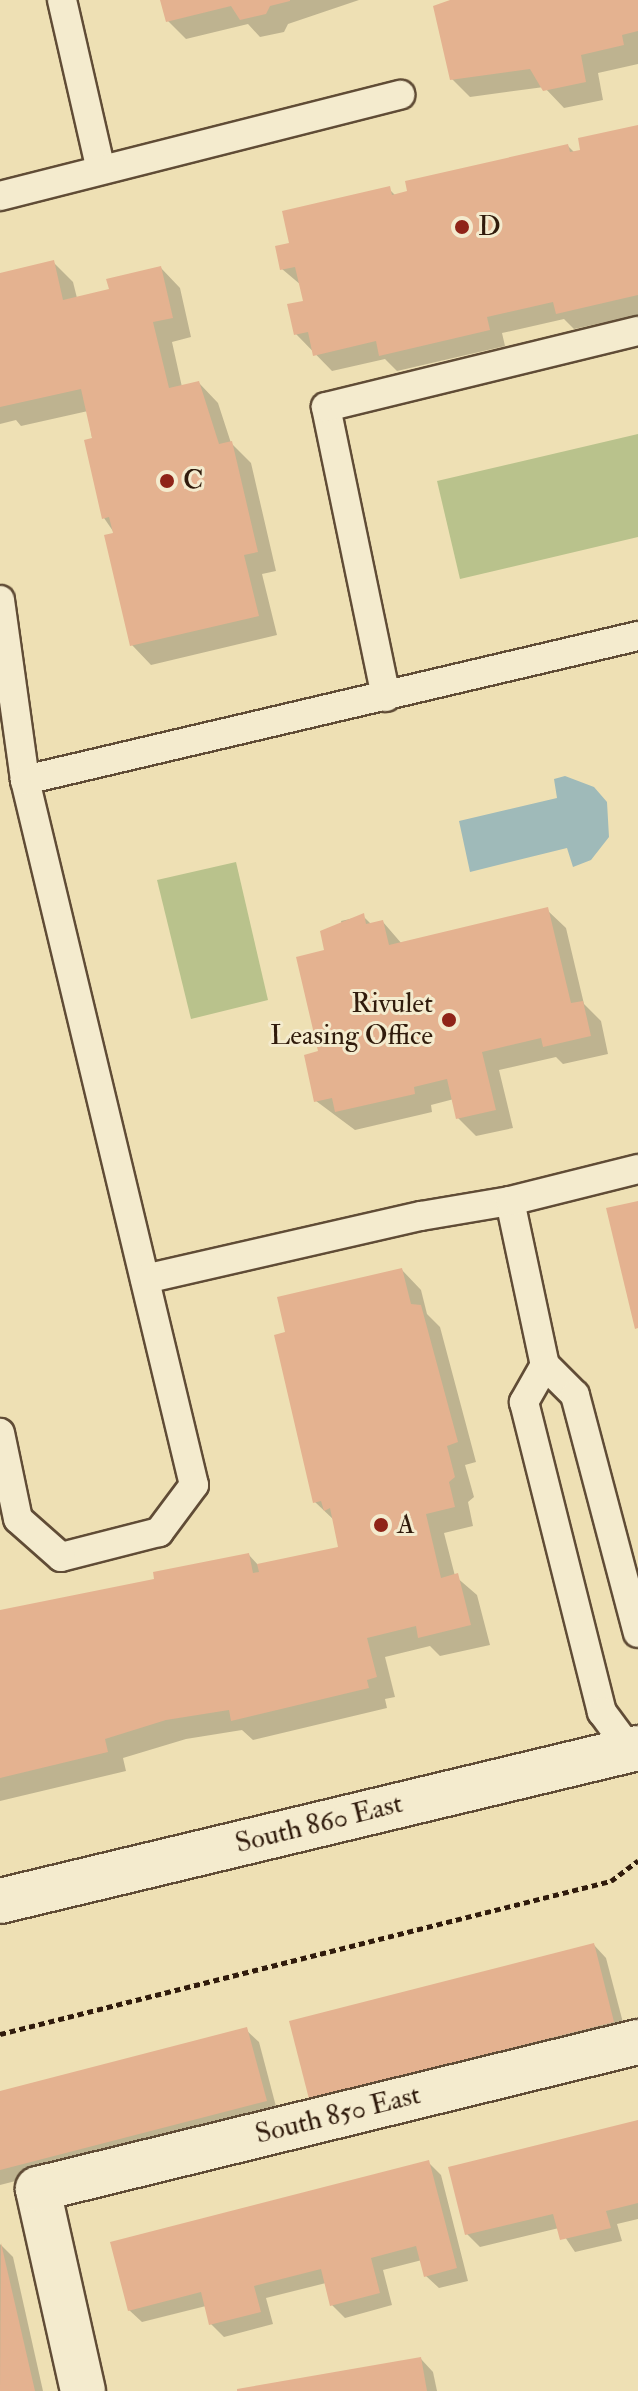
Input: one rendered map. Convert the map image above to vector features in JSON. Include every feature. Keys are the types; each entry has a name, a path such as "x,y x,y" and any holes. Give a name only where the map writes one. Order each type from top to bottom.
{"street":[{"name":"South 860 East","path":"0,1901 636,1749"},
{"name":"South 850 East","path":"83,2391 38,2189 638,2042"}],"lane":[{"path":"62,0 101,170"},
{"path":"0,196 400,95"},
{"path":"386,697 326,407 638,331"},
{"path":"0,600 25,780 194,1485 159,1532 61,1557 18,1519 0,1433"},
{"path":"25,780 638,636"},
{"path":"145,1279 421,1216 510,1201 638,1169"},
{"path":"510,1201 545,1365 575,1395 638,1633"},
{"path":"545,1365 524,1402 602,1712 636,1749"}],"path":[{"path":"0,2034 611,1881 638,1861"}],"green space":[{"path":"638,434 638,537 460,579 437,481"},
{"path":"236,862 268,1000 191,1019 157,880"}],"water":[{"path":"565,776 594,787 607,802 609,837 591,860 573,867 567,848 470,872 459,821 557,798 554,779"}],"building":[{"path":"160,0 290,1 270,6 266,14 240,20 231,6 166,22"},
{"path":"450,0 638,0 638,31 622,35 624,45 581,55 586,82 543,91 530,69 450,80 433,6"},
{"name":"D","path":"638,125 638,295 556,314 553,302 487,317 490,330 379,356 376,341 313,356 308,332 294,335 287,304 303,301 295,267 280,270 275,246 289,243 282,211 390,186 392,195 407,191 405,181 568,144 570,152 580,150 578,138"},
{"name":"C","path":"54,260 63,300 109,289 106,279 161,266 173,318 153,322 169,388 199,381 219,444 232,441 258,552 244,555 259,616 130,646 104,535 113,533 109,517 102,519 84,440 92,438 81,389 0,407 0,273"},
{"name":"Rivulet Leasing Office","path":"548,907 571,1003 583,1001 591,1036 543,1047 541,1038 482,1052 496,1110 456,1119 447,1079 414,1087 415,1094 335,1112 332,1098 314,1102 304,1055 318,1051 296,957 324,950 320,931 364,913 366,924 383,920 389,945"},
{"path":"638,1201 638,1328 635,1329 606,1208"},
{"name":"A","path":"402,1268 411,1304 421,1305 458,1442 447,1446 455,1477 449,1482 455,1507 426,1514 441,1578 458,1573 471,1625 418,1638 416,1626 367,1638 377,1677 367,1680 369,1688 231,1721 229,1710 166,1720 105,1739 108,1752 0,1778 0,1610 154,1579 153,1572 249,1553 253,1573 259,1572 257,1564 338,1547 330,1508 324,1511 321,1501 313,1503 274,1335 285,1332 277,1297"},
{"path":"594,1943 614,2022 309,2099 289,2021"},
{"path":"247,2027 267,2101 0,2170 0,2091"},
{"path":"638,2120 638,2203 606,2211 611,2228 560,2240 553,2214 465,2235 448,2167"},
{"path":"429,2160 457,2268 424,2277 416,2246 371,2258 380,2293 330,2306 321,2269 254,2286 261,2312 209,2325 201,2292 128,2311 110,2242"},
{"path":"1,2243 35,2391 0,2391"},
{"path":"421,2357 427,2391 237,2391 237,2389"}],"place":[{"name":"D","path":"462,227"},
{"name":"C","path":"167,481"},
{"name":"Rivulet Leasing Office","path":"449,1020"},
{"name":"A","path":"381,1525"}]}
